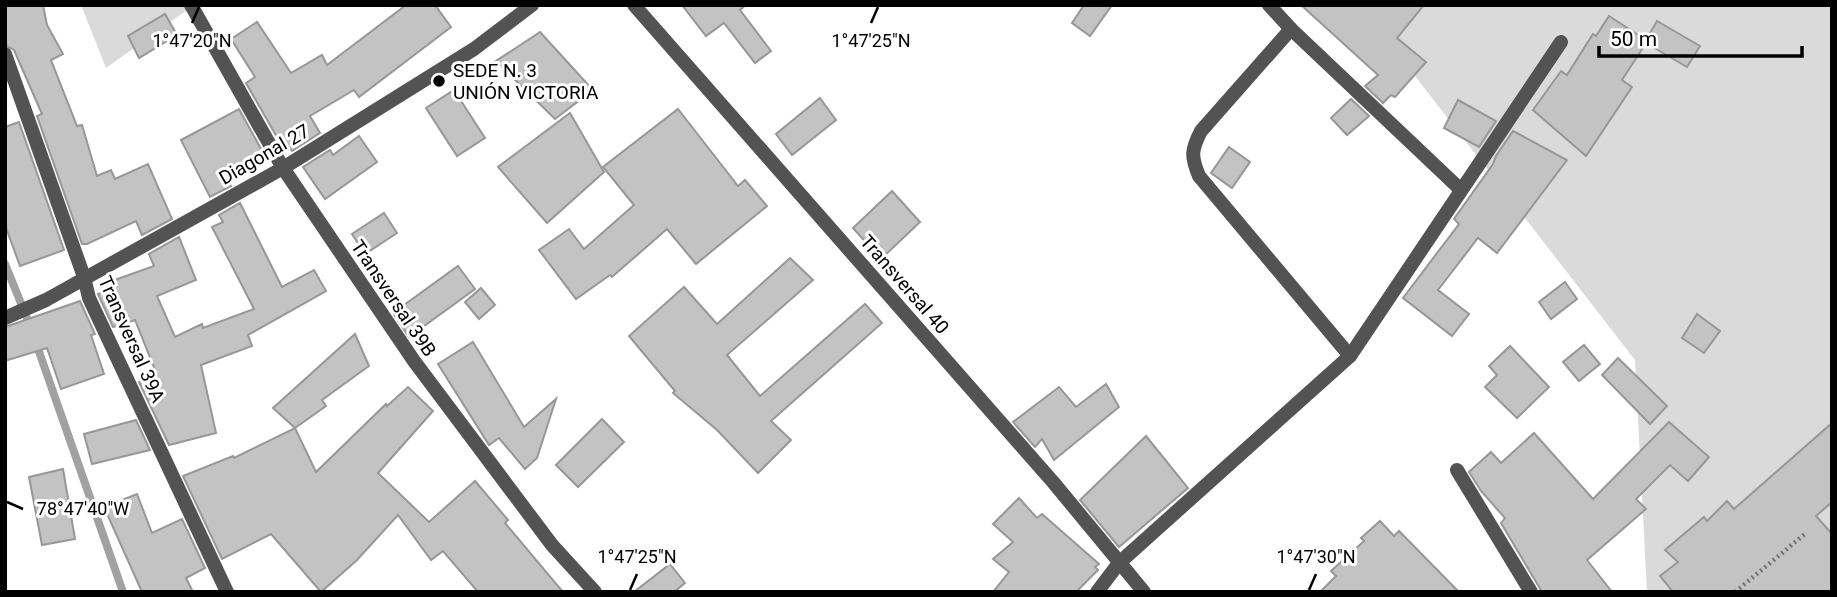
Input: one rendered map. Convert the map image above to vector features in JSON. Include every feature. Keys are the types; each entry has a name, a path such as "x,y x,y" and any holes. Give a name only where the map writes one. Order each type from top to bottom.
{"street":[{"name":"Transversal 39B","path":"191,5 282,168 414,361 552,545 595,592"},
{"name":"Diagonal 27","path":"5,318 46,300 282,168 474,49 532,5"},
{"name":"Transversal 40","path":"634,5 1053,482 1144,592"},
{"path":"1269,5 1291,30 1461,190"},
{"path":"1291,30 1201,131 1194,144 1192,160 1199,176 1350,356"},
{"path":"1097,592 1119,563 1350,356 1561,42"},
{"name":"Transversal 39A","path":"5,54 89,298 227,592"},
{"path":"1457,470 1531,592"}],"path":[{"path":"1735,592 1805,534"}],"shaded area":[{"path":"81,5 194,5 106,68"},
{"path":"1360,5 1832,5 1832,592 1647,592 1635,360"}],"building":[{"path":"5,5 43,5 47,25 63,54 51,60 77,126 82,125 97,176 111,170 115,179 148,164 172,219 142,235 136,221 82,244 37,116 42,114 14,50 5,45"},
{"path":"406,5 435,5 451,27 359,97 354,90 310,116 320,133 292,151 286,143 282,146 246,83 255,77 231,39 257,22 291,73 322,55 327,65"},
{"path":"682,5 746,5 740,10 771,51 755,63 724,23 706,36"},
{"path":"1084,5 1112,5 1090,36 1072,23"},
{"path":"1301,5 1424,5 1397,38 1426,62 1395,97 1391,95 1383,103 1365,86 1378,75"},
{"path":"165,14 177,35 139,58 128,36"},
{"path":"1609,16 1646,40 1657,21 1700,46 1687,67 1646,43 1622,80 1632,87 1586,156 1533,110 1561,71 1567,75 1593,34 1596,36"},
{"path":"540,32 593,90 555,119 496,61"},
{"path":"454,90 485,138 457,156 426,108"},
{"path":"820,98 836,120 792,155 776,134"},
{"path":"1351,99 1369,116 1347,135 1331,118"},
{"path":"1458,100 1496,121 1479,147 1444,128"},
{"path":"239,109 265,156 226,176 231,186 210,197 181,140"},
{"path":"678,109 738,186 745,180 767,206 696,264 667,229 612,277 610,275 576,299 539,250 569,229 584,249 634,205 603,167"},
{"path":"570,113 604,172 547,223 498,167"},
{"path":"19,122 64,250 20,266 5,225 5,127"},
{"path":"1513,131 1567,160 1497,253 1478,238 1438,290 1469,314 1452,336 1403,298 1459,224 1454,219"},
{"path":"359,136 377,162 325,199 303,167 330,150 333,155"},
{"path":"1229,147 1250,162 1232,188 1211,173"},
{"path":"892,191 920,222 881,259 853,228"},
{"path":"240,203 282,287 314,270 326,291 248,335 252,346 201,365 216,433 169,445 139,382 157,375 135,320 113,327 98,294 103,292 101,285 154,266 149,254 179,237 196,280 157,296 175,337 202,324 203,328 254,309 212,227 223,222 219,215"},
{"path":"384,213 397,233 365,254 352,234"},
{"path":"790,258 813,280 727,355 760,396 865,304 882,323 771,421 791,440 758,473 717,430 673,393 675,391 629,336 684,287 717,324"},
{"path":"458,266 475,289 409,337 393,313"},
{"path":"1565,282 1577,299 1551,319 1539,302"},
{"path":"481,288 495,305 479,319 465,302"},
{"path":"80,301 95,334 91,335 104,374 61,389 47,348 5,361 5,327"},
{"path":"1697,314 1720,331 1704,353 1682,338"},
{"path":"355,334 369,366 322,400 326,406 295,428 273,408"},
{"path":"473,342 524,427 556,399 537,458 525,469 499,438 489,445 438,364"},
{"path":"1584,345 1600,364 1579,381 1563,362"},
{"path":"1510,346 1549,387 1517,418 1485,387 1497,375 1489,366"},
{"path":"1618,358 1667,406 1650,424 1602,375"},
{"path":"1106,384 1119,407 1054,460 1042,439 1035,447 1013,422 1059,387 1076,407"},
{"path":"408,387 433,411 378,473 429,522 475,481 508,520 505,523 563,592 478,592 443,551 431,560 398,515 357,560 321,592 271,534 222,559 183,476 233,456 234,458 295,428 316,472 386,404 387,406"},
{"path":"602,419 624,442 578,487 556,465"},
{"path":"136,420 150,450 92,464 84,434"},
{"path":"1669,422 1709,457 1688,481 1670,465 1636,499 1646,509 1587,560 1612,592 1542,592 1501,523 1505,518 1481,491 1469,472 1491,452 1501,463 1534,433 1593,499"},
{"path":"1832,423 1832,502 1816,516 1832,534 1832,592 1673,592 1660,576 1678,562 1665,550 1704,517 1707,521 1727,501 1734,509"},
{"path":"1146,436 1188,488 1119,547 1080,500"},
{"path":"63,469 75,539 42,545 29,477"},
{"path":"137,494 152,533 182,519 205,568 186,578 193,592 142,592 104,507"},
{"path":"1019,498 1037,518 1042,514 1099,564 1095,567 1098,570 1076,592 993,592 1009,572 993,559 1013,542 993,524"},
{"path":"1380,521 1394,536 1399,531 1459,592 1320,592 1336,576 1331,571 1364,541 1361,538"},
{"path":"670,564 685,583 674,592 634,592"}],"waterway":[{"path":"5,264 31,328"},
{"path":"36,343 123,592"}],"place":[{"name":"SEDE N. 3 UNIÓN VICTORIA","path":"439,81"}]}
